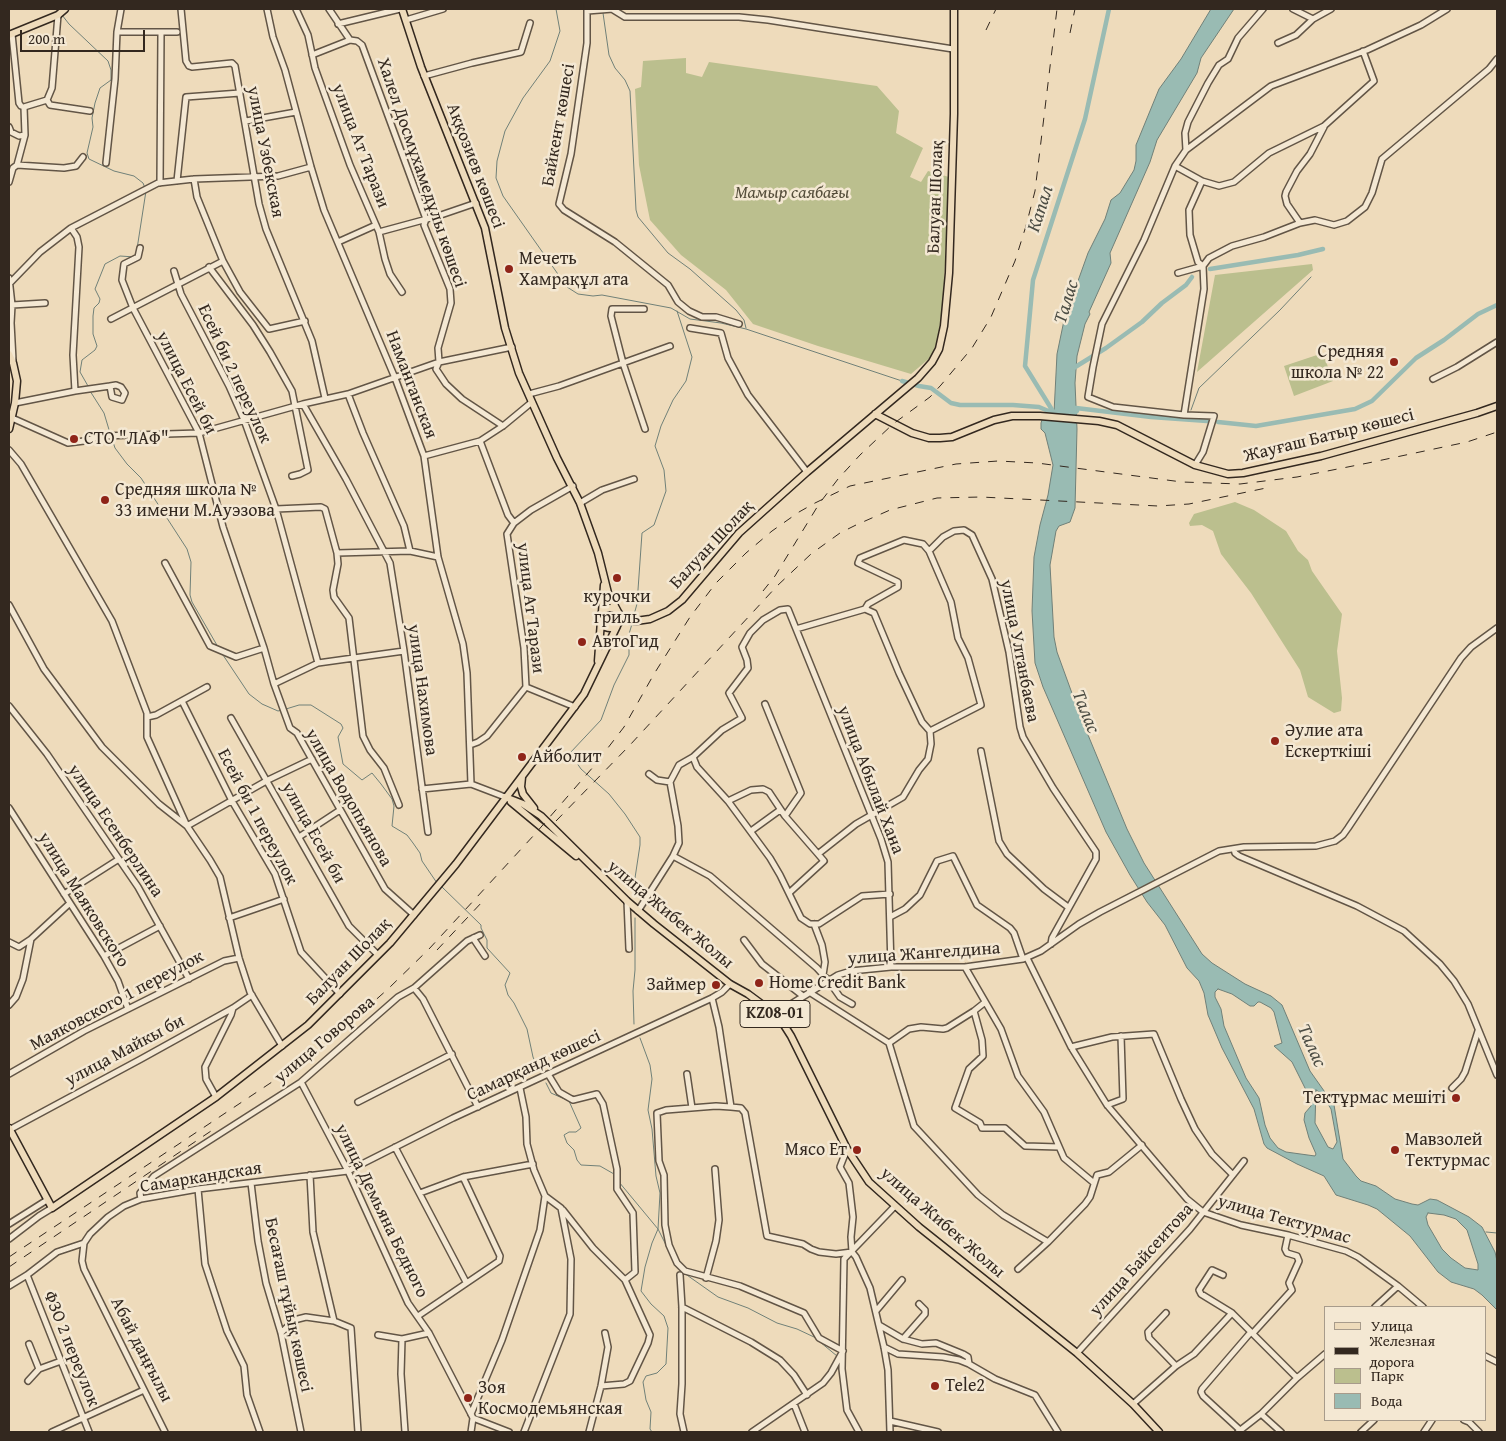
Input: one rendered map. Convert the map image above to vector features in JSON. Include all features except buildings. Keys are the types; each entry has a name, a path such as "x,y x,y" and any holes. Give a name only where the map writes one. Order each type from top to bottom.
{"main road":[{"path":"10,35 58,15 64,9"},
{"name":"Аққозиев көшесі","path":"401,9 424,76 485,228 505,328 519,373 556,458 580,503 598,553 608,593 618,612"},
{"name":"Балуан Шолақ","path":"52,1208 216,1097 308,1025 378,955 456,864 590,685 619,623 650,619 668,611 682,600 739,533 807,472 918,378 932,362 940,349 949,272 954,114 954,9"},
{"path":"9,354 17,381 9,429"},
{"name":"Жауғаш Батыр көшесі","path":"875,414 912,433 929,438 961,434 994,420 1012,416 1087,420 1117,425 1195,465 1228,474 1252,472 1321,456 1497,406"},
{"name":"Аққозиев көшесі","path":"601,618 604,579"},
{"path":"608,608 614,609 618,612 619,623 608,628 601,618 608,608"},
{"name":"Балуан Шолақ","path":"597,667 601,618"},
{"name":"KZ08-01","path":"524,773 521,781 523,794 541,816"},
{"name":"улица Жибек Жолы","path":"505,797 523,804 541,816 638,911 730,984 748,994 775,1014 791,1036 847,1150 869,1182 894,1206 1077,1354 1133,1404 1158,1432"},
{"name":"улица Жибек Жолы","path":"505,797 591,867"},
{"path":"9,1129 52,1208"}],"street":[{"path":"106,163 115,79 117,32 121,9"},
{"name":"улица Узбекская","path":"181,9 186,61 190,66 232,63 235,66 256,177 259,204 266,229 312,341 325,398"},
{"name":"Наманганская","path":"268,9 273,37 285,70 324,210 396,378 424,456 438,557 463,644 467,673 471,784"},
{"name":"улица Ат Тарази","path":"296,9 308,35 316,68 350,165 379,232 390,274 402,292"},
{"name":"Халел Досмұхамедұлы көшесі","path":"329,9 350,40 357,41 362,45 426,219 424,225 450,289 451,303 438,348 439,362"},
{"path":"338,24 401,9"},
{"path":"406,20 442,9"},
{"path":"587,10 612,9 626,17 739,17 768,20 953,49"},
{"path":"1186,150 1185,133 1188,122 1208,83 1220,65 1228,59 1238,38 1263,9"},
{"path":"1293,9 1313,19"},
{"path":"1278,43 1296,35 1313,19 1331,9"},
{"path":"1195,465 1203,452 1214,416 1184,415 1113,407 1088,397 1102,324 1144,240 1176,166 1186,150 1271,86 1363,51 1421,26 1447,9"},
{"name":"Байкент көшесі","path":"587,10 587,43 571,154 559,204 564,210 615,242 668,285 678,302 689,311 702,317 716,317 739,324"},
{"path":"47,100 52,88 58,15"},
{"path":"424,76 472,62 521,52 530,23"},
{"path":"117,32 177,32"},
{"path":"160,183 161,33"},
{"path":"10,35 19,103 24,107"},
{"path":"312,55 350,40"},
{"path":"1176,166 1202,181 1220,186 1234,182 1269,154 1324,126 1374,81 1363,51"},
{"path":"1184,415 1202,296 1203,266 1209,258 1216,253 1300,223 1315,220 1334,225 1347,221 1365,206 1372,193 1382,159 1489,69 1497,59"},
{"path":"177,181 186,97 240,93"},
{"path":"24,107 47,100"},
{"path":"47,100 50,105 90,111"},
{"path":"9,182 25,135 24,107"},
{"path":"246,121 296,112"},
{"path":"1300,223 1286,204 1285,196 1297,171 1310,154 1324,126"},
{"path":"9,127 11,132 19,136 25,135"},
{"path":"13,167 64,168 76,166 82,157"},
{"path":"13,363 10,332 12,305 10,281 40,252 71,228 160,183 278,176 311,167"},
{"path":"194,180 197,196 223,261 240,292 269,329 305,321"},
{"path":"1202,181 1189,210 1189,218 1190,235 1195,253 1198,262 1203,266"},
{"path":"379,232 476,203"},
{"path":"338,242 376,225"},
{"path":"71,228 78,237 80,247 73,355 76,391"},
{"name":"улица Есей би","path":"140,248 138,257 124,264 122,280 132,308 199,433 223,527 264,648 274,684"},
{"path":"111,319 223,261"},
{"path":"1178,273 1203,266"},
{"path":"210,267 253,324 292,391 308,470 292,476"},
{"name":"Есей би 2 переулок","path":"174,271 178,284 244,420 276,509 318,663"},
{"path":"12,305 45,303"},
{"path":"644,309 614,309 611,311 622,363 645,429"},
{"path":"690,328 721,333 728,358 748,395 807,472"},
{"path":"1433,379 1457,367 1497,342"},
{"path":"529,394 559,386 670,346"},
{"path":"12,418 68,444 102,436 199,433 325,398 348,394 439,362 512,347"},
{"path":"439,362 436,369 446,384 475,408 503,426"},
{"path":"15,402 110,386"},
{"path":"348,394 404,526 410,551"},
{"path":"424,456 480,441 503,426 532,402"},
{"path":"303,404 346,478 385,552"},
{"path":"480,441 508,515 514,523"},
{"path":"9,450 21,464 112,621 147,713 146,737 187,826 220,877 239,958 252,995 282,1046"},
{"path":"580,503 602,490 634,479"},
{"name":"улица Ат Тарази","path":"470,745 487,736 526,687 524,648 507,534 514,523 531,510 572,486"},
{"path":"276,509 324,508 337,553 338,564 333,590 334,597 349,618 363,736 370,750 384,768 399,805"},
{"name":"улица Ултанбаева","path":"929,551 943,537 954,531 964,530 972,535 992,579 1009,652 1020,727 1053,788 1096,852 1096,859 1068,907 1052,938 1051,944"},
{"path":"866,609 868,604 898,587 898,582 858,563 860,558 904,540 923,544 929,551 951,602 958,638 968,658 981,705 930,731"},
{"path":"337,553 410,551 438,557"},
{"name":"улица Нахимова","path":"385,552 390,563 404,651 428,832"},
{"path":"165,563 210,646 236,657 264,648"},
{"path":"9,605 44,669 102,747 159,804 187,826"},
{"name":"улица Абылай Хана","path":"693,757 722,730 742,718 729,692 748,668 742,647 750,633 763,620 780,610 788,609 881,839 888,862 891,967"},
{"path":"796,629 866,609 874,613 922,722 930,731 931,744 928,759 911,782 903,797 870,815 818,854"},
{"name":"улица Жангелдина","path":"775,1014 838,974 851,971 891,967 965,967 1025,958 1051,944 1079,924 1129,896 1211,854 1234,849 1316,846 1326,844 1343,835 1461,658 1471,647 1497,628"},
{"path":"274,684 318,663 404,651"},
{"name":"улица Водопьянова","path":"274,684 290,728 297,733 386,889 414,915"},
{"path":"147,717 156,715 207,687"},
{"path":"526,687 575,707"},
{"name":"Есей би 1 переулок","path":"182,701 232,801 275,874 301,952 340,994"},
{"path":"765,704 801,793 785,816"},
{"name":"улица Есенберлина","path":"9,706 47,754 138,887 189,979"},
{"name":"улица Есей би","path":"231,718 268,780 349,926 378,955"},
{"path":"981,750 999,841 1012,859 1044,889 1068,907"},
{"path":"638,911 673,856 679,843 670,782 679,765 693,757 697,767 728,801 776,866 801,918 812,924 819,924 862,896 890,894"},
{"path":"187,826 268,780 312,759"},
{"path":"649,774 657,780 670,782"},
{"path":"422,789 471,784 505,797"},
{"path":"728,801 751,790 763,789 769,792 780,810 824,861 789,893"},
{"name":"улица Маяковского","path":"9,808 104,956 118,981 128,1009"},
{"path":"299,837 340,810"},
{"path":"751,831 780,810"},
{"path":"1234,849 1235,853 1239,856 1357,906 1404,931 1440,964 1454,981 1468,1004 1497,1074"},
{"path":"673,856 710,876 823,975 840,998 852,1004"},
{"name":"улица Тектурмас","path":"890,917 905,909 920,895 937,861 953,856 977,905 1010,928 1014,933 1025,958 1072,1047 1107,1105 1187,1199 1204,1212 1241,1225 1288,1235 1352,1254 1398,1286 1422,1306"},
{"path":"64,894 119,859"},
{"path":"229,918 284,899"},
{"path":"627,901 629,949"},
{"path":"9,942 19,947 31,939 69,904"},
{"path":"812,924 822,945 825,962 823,975"},
{"path":"104,956 160,926"},
{"name":"улица Говорова","path":"141,1199 140,1194 154,1176 301,1082 398,997 414,988 467,941 480,935"},
{"path":"473,938 485,956"},
{"path":"9,1005 16,997 23,979 31,939"},
{"path":"744,940 762,964 802,996"},
{"name":"Маяковского 1 переулок","path":"9,1074 128,1009 224,961 239,958"},
{"path":"965,967 984,1003 1001,1029 1018,1076 1044,1112 1067,1162 1094,1183"},
{"name":"Самарқанд көшесі","path":"348,1171 478,1107 712,998 730,984"},
{"path":"414,988 423,999 478,1107"},
{"path":"809,992 888,1043 914,1126 978,1195 1003,1214 1048,1242"},
{"name":"улица Майкы би","path":"9,1129 233,1008 252,995"},
{"path":"712,998 719,1027 730,1108"},
{"path":"888,1043 910,1029 921,1027 947,1028 984,1003"},
{"path":"216,1097 206,1079 205,1068 233,1008"},
{"path":"974,1011 982,1040 983,1056 969,1069 955,1108 980,1123 982,1128 1005,1128 1026,1146 1059,1147"},
{"path":"1452,1088 1465,1072 1478,1031"},
{"path":"1072,1047 1120,1036 1154,1034 1195,1129 1212,1154 1233,1175"},
{"path":"1107,1105 1123,1099 1120,1036"},
{"path":"358,1102 452,1054"},
{"path":"548,1074 559,1092 573,1100 597,1094 603,1104 617,1169 617,1189 633,1213 635,1272 625,1280"},
{"path":"687,1074 692,1108"},
{"name":"улица Демьяна Бедного","path":"301,1082 348,1171 408,1303 429,1333 472,1416"},
{"path":"471,1432 472,1416 502,1340 540,1230 544,1196 527,1144 526,1117 520,1088"},
{"path":"843,1351 819,1338 804,1313 740,1286 685,1271 677,1263 669,1245 665,1225 664,1176 659,1161 657,1113 666,1110 716,1106 741,1108 745,1113 767,1236 803,1244 819,1252 836,1254 852,1252"},
{"path":"1018,1269 1048,1242 1090,1198 1098,1175 1109,1172 1142,1145"},
{"path":"395,1147 466,1282"},
{"path":"847,1150 840,1167 849,1183 852,1217 852,1252 870,1288 884,1347 888,1370 890,1432"},
{"name":"улица Байсеитова","path":"1077,1354 1190,1229 1244,1161"},
{"path":"420,1193 463,1177 533,1164"},
{"path":"706,1278 716,1241 719,1220 715,1169"},
{"name":"Самаркандская","path":"84,1243 90,1234 108,1217 124,1206 141,1199 198,1189 348,1171"},
{"path":"310,1175 313,1232 334,1321"},
{"path":"418,1316 499,1261 500,1256 463,1177"},
{"name":"Бесағаш тұйық көшесі","path":"251,1183 258,1242 266,1283 281,1333 301,1432"},
{"path":"198,1189 205,1264 227,1331 244,1366 247,1395 260,1432"},
{"path":"544,1196 561,1208 593,1248 625,1280 648,1328 650,1335 648,1343 630,1381 624,1384 601,1386"},
{"path":"9,1224 47,1200"},
{"path":"859,1432 847,1410 842,1369 844,1259 894,1206"},
{"path":"9,1239 38,1216 52,1208"},
{"path":"524,1432 570,1314 571,1259 561,1208"},
{"path":"1288,1235 1285,1249 1287,1253 1297,1256 1299,1261 1289,1283 1292,1290 1252,1332 1201,1392 1239,1431 1261,1414 1297,1378 1324,1355"},
{"path":"9,1286 57,1252 84,1243"},
{"name":"Абай даңғылы","path":"84,1243 82,1261 89,1282 165,1432"},
{"path":"1222,1275 1212,1270 1199,1290 1201,1294 1232,1313 1297,1378"},
{"name":"ФЗО 2 переулок","path":"27,1275 88,1432"},
{"path":"680,1275 682,1307 680,1414 684,1432"},
{"path":"876,1311 902,1280"},
{"path":"1376,1306 1398,1286"},
{"path":"903,1340 925,1314 925,1310 919,1304"},
{"path":"682,1307 751,1342 780,1360 794,1374 807,1395"},
{"path":"1166,1313 1148,1332 1149,1338 1176,1366"},
{"path":"1133,1404 1176,1366 1194,1354 1232,1313"},
{"path":"281,1333 298,1318 334,1321 348,1326 352,1330 358,1432"},
{"path":"879,1325 903,1340 922,1344 936,1343 963,1354 968,1358 969,1364"},
{"path":"378,1335 402,1340 429,1333"},
{"path":"589,1432 601,1386 608,1347 605,1333"},
{"path":"402,1340 401,1374 405,1432"},
{"path":"29,1344 39,1369"},
{"path":"884,1347 898,1354 943,1357 969,1364 995,1379 1035,1395 1058,1432"},
{"path":"752,1432 823,1383 843,1351"},
{"path":"28,1381 39,1369 61,1361"},
{"path":"52,1432 144,1390"},
{"path":"794,1404 805,1432"},
{"path":"1261,1414 1281,1432"},
{"path":"472,1416 509,1432"},
{"path":"890,1421 938,1432"},
{"path":"1361,1432 1373,1421"},
{"path":"1424,1432 1431,1421"},
{"path":"1466,1421 1479,1432"}],"green space":[{"name":"Мамыр саябағы","path":"686,58 686,73 702,77 709,62 877,86 899,111 896,133 923,148 910,177 921,182 928,171 949,177 942,326 932,356 911,374 753,324 726,290 681,255 650,220 639,165 635,89 641,87 643,61"},
{"path":"1312,264 1313,270 1197,372 1215,275"},
{"path":"1323,353 1333,381 1294,396 1284,366"},
{"path":"1235,502 1254,510 1286,531 1298,551 1308,560 1312,571 1342,614 1337,651 1342,698 1341,711 1334,713 1308,697 1300,670 1251,593 1221,554 1213,531 1202,525 1190,526 1189,523 1194,514"}],"water":[{"path":"1211,9 1234,9 1201,58 1197,73 1157,140 1150,162 1110,253 1111,263 1085,324 1077,356 1075,383 1077,429 1075,508 1070,522 1059,526 1056,531 1050,565 1054,637 1057,652 1081,718 1127,829 1144,863 1202,954 1212,963 1245,984 1271,996 1282,1005 1310,1071 1334,1105 1343,1159 1361,1181 1376,1186 1395,1199 1412,1204 1418,1205 1430,1199 1437,1200 1469,1217 1482,1227 1495,1252 1497,1261 1497,1310 1474,1289 1451,1282 1438,1272 1410,1236 1377,1209 1336,1195 1324,1176 1267,1148 1264,1144 1254,1109 1222,1048 1208,1015 1204,993 1199,981 1187,968 1165,925 1147,902 1106,832 1043,687 1035,663 1032,611 1034,557 1053,465 1045,433 1041,429 1041,423 1043,417 1054,413 1057,354 1067,306 1069,306 1088,253 1105,219 1111,200 1120,193 1134,170 1136,145 1159,89 1181,59","holes":["1218,989 1232,994 1250,1006 1260,1002 1271,1008 1274,1012 1282,1043 1274,1046 1292,1062 1312,1102 1305,1113 1304,1120 1316,1154 1315,1156 1286,1152 1278,1148 1270,1138 1259,1098 1246,1078 1224,1026 1221,1009 1215,997 1215,992","1316,1090 1321,1093 1331,1109 1337,1142 1333,1149 1328,1147 1315,1123","1428,1213 1444,1215 1456,1219 1467,1230 1478,1264 1478,1270 1465,1268 1442,1249 1428,1225 1426,1217"]}],"waterway":[{"path":"556,9 560,31 550,61 523,98 505,131 497,161 496,178 503,196 567,287 578,294 602,295 671,308 690,319 721,323 746,329 902,381"},
{"name":"Капал","path":"1054,413 1025,366 1033,280 1085,119 1109,9"},
{"path":"603,13 609,55 630,91 636,210 638,217 668,253 690,269 736,310 744,320 746,328"},
{"path":"62,15 108,61 111,70 111,80 100,88 95,103 92,118 93,127 87,153 89,159 114,171 134,176 143,183 145,188"},
{"path":"137,249 146,191"},
{"path":"1210,269 1298,255 1323,249"},
{"path":"88,386 80,372 82,360 95,350 97,346 93,334 93,316 94,308 100,299 95,289 105,264 120,256 135,257"},
{"path":"1072,369 1106,348 1142,322 1162,303 1186,285 1192,277"},
{"path":"1191,410 1199,388 1280,310 1311,277"},
{"path":"1218,422 1256,426 1355,409 1372,401 1416,358 1444,340 1478,314 1497,305"},
{"path":"633,618 637,604 642,533 654,525 666,491 664,470 655,446 661,426 673,400 686,381 692,357 677,311"},
{"path":"902,381 931,388 951,403 960,405 1039,407 1053,413"},
{"path":"90,391 104,413 110,433"},
{"path":"1072,415 1077,411 1076,408 1151,417 1207,421"},
{"path":"112,439 115,448 141,478 187,549 191,562 190,595 192,602 218,647"},
{"path":"632,624 629,634 629,655 614,685 601,720 570,753 581,769 609,794 640,837 635,878"},
{"path":"221,652 249,694 262,704 278,711 282,710"},
{"path":"286,709 299,705 311,705 341,724 343,728 338,737 343,764 362,780 372,773 381,784 392,799 394,806 392,826 407,835 437,883"},
{"path":"442,887 481,925 487,940 487,948 510,973 505,985 508,995 527,1029 533,1057 538,1069"},
{"path":"634,1024 635,918"},
{"path":"640,1038 650,1065 652,1079 648,1110 652,1129 656,1176 660,1193 658,1229 645,1267 641,1291 664,1316 668,1328 666,1364 657,1373 646,1376 643,1382 646,1400 651,1412 650,1429 652,1432"},
{"path":"546,1083 551,1093 569,1101 581,1128 576,1132 569,1132 564,1135 567,1143 574,1150 577,1160 581,1165 600,1166 614,1174"},
{"path":"619,1182 658,1229 669,1251"},
{"path":"1486,1232 1497,1233"},
{"path":"684,1273 718,1297 814,1337 837,1356"},
{"path":"849,1402 850,1411"}],"railway":[{"path":"986,30 996,9"},
{"path":"763,591 775,576 819,504 838,479 893,424 930,397 972,348 991,317 1015,261 1035,191 1057,9"},
{"path":"1070,33 1075,9"},
{"path":"9,1257 290,1070 336,1035 388,989 429,949 535,834 594,766 624,727 654,674 690,617 716,583 746,553 772,531 815,503 850,486 956,464 998,461 1037,463 1182,482 1240,484 1297,477 1368,463 1467,442 1497,432"},
{"path":"556,821 630,745 777,586 811,554 840,533 856,525 890,510 937,498 981,497 1158,506 1189,504 1271,487"},
{"path":"437,950 483,901"},
{"path":"9,1267 214,1129"}],"place":[{"name":"Мечеть Хамрақұл ата","path":"509,269"},
{"name":"Средняя школа № 22","path":"1394,362"},
{"name":"СТО \"ЛАФ\"","path":"74,439"},
{"name":"Средняя школа № 33 имени М.Ауэзова","path":"105,500"},
{"name":"курочки гриль","path":"617,578"},
{"name":"АвтоГид","path":"582,642"},
{"name":"Әулие ата Ескерткіші","path":"1275,741"},
{"name":"Айболит","path":"522,757"},
{"name":"Home Credit Bank","path":"759,983"},
{"name":"Займер","path":"716,985"},
{"name":"Тектұрмас мешіті","path":"1456,1098"},
{"name":"Мясо Ет","path":"857,1150"},
{"name":"Мавзолей Тектурмас","path":"1395,1150"},
{"name":"Tele2","path":"935,1386"},
{"name":"Зоя Космодемьянская","path":"468,1398"}],"water label":[{"name":"Талас","path":"1067,302"},
{"name":"Талас","path":"1085,712"},
{"name":"Талас","path":"1311,1046"}]}
